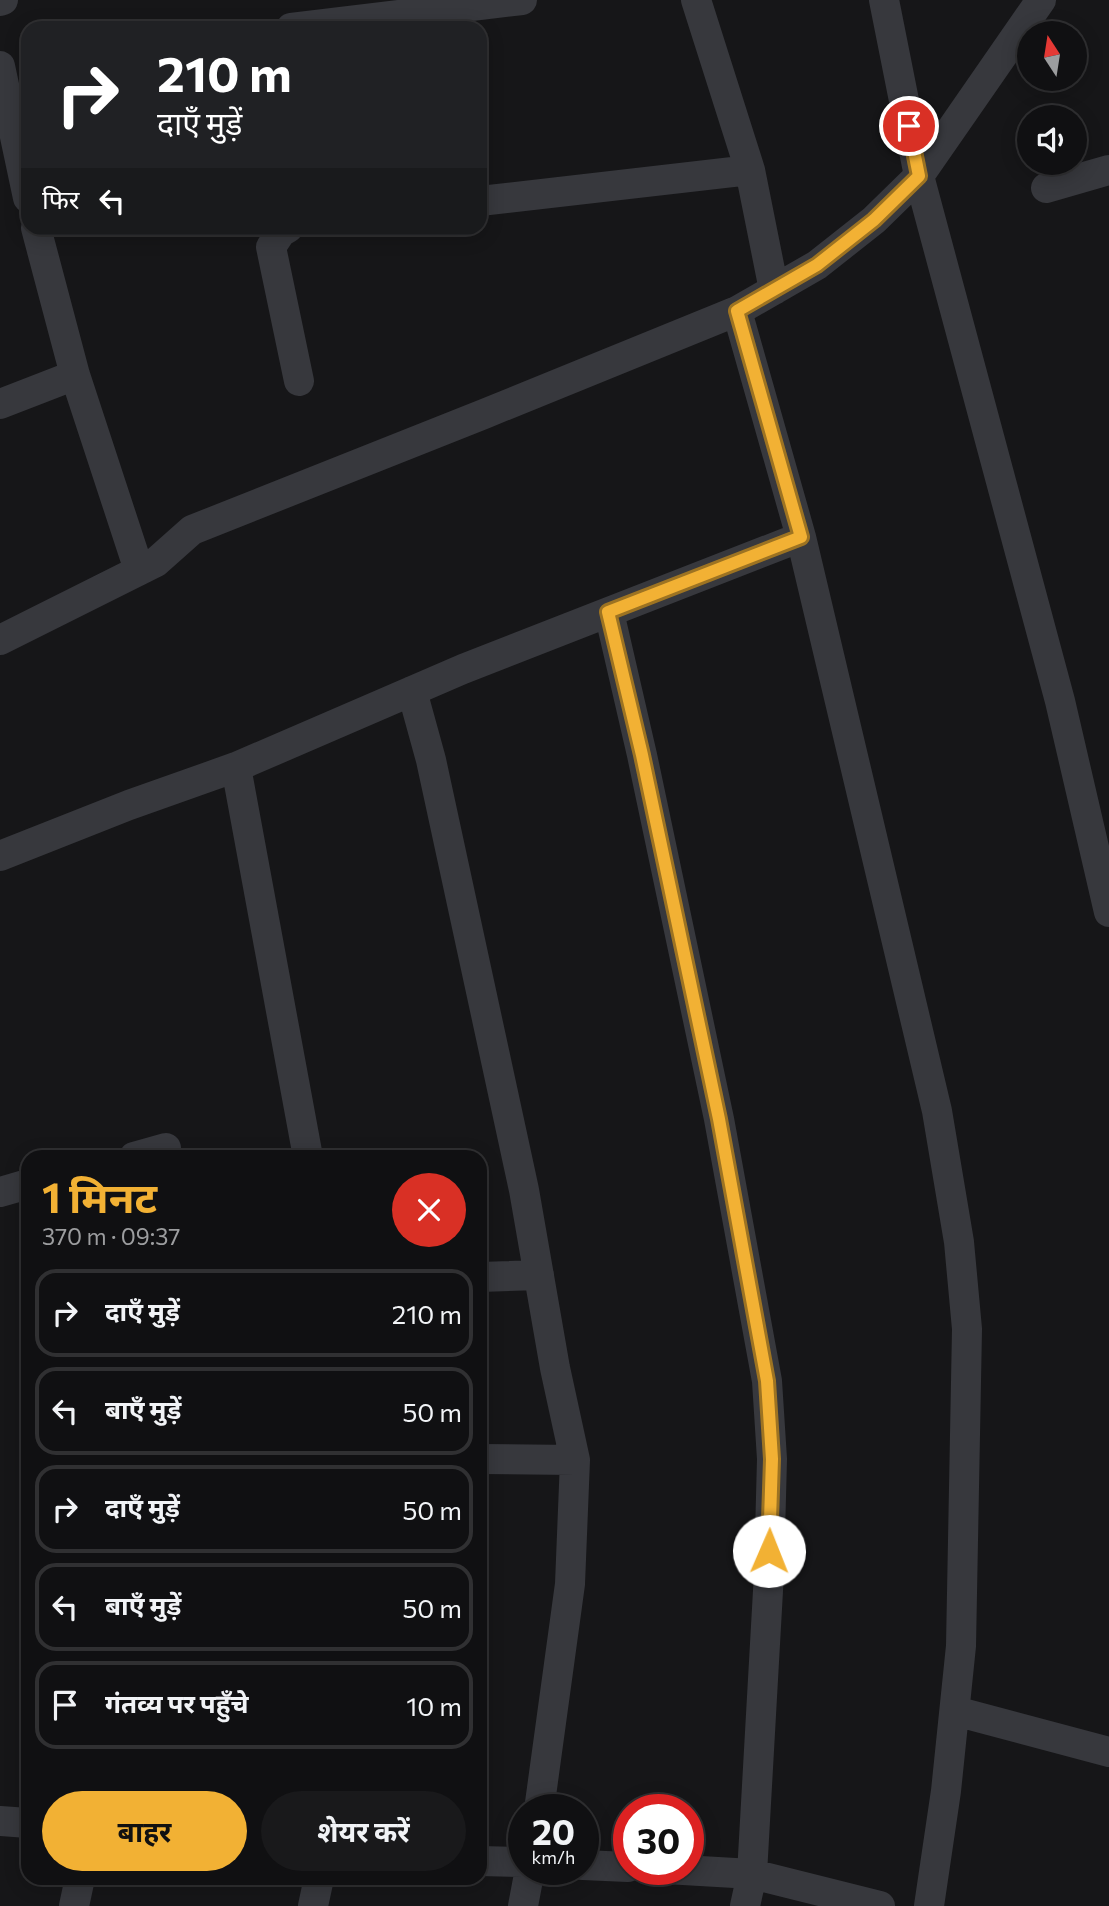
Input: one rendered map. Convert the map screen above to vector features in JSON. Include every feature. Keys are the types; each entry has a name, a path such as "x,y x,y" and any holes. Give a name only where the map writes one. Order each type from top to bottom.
{"street":[{"path":"349,21 522,0"},
{"path":"696,0 750,170 774,290"},
{"path":"884,0 919,176 1060,701 1109,912"},
{"path":"0,640 147,566 192,530 737,311 817,265 874,220 919,176 1041,0"},
{"path":"0,66 21,165"},
{"path":"487,200 750,170"},
{"path":"1046,188 1109,170"},
{"path":"38,235 75,375 147,566"},
{"path":"279,235 271,247 299,381"},
{"path":"737,311 801,537 937,1111 960,1242 967,1329 961,1646 956,1711 929,1906"},
{"path":"0,404 75,375"},
{"path":"0,856 129,805 236,767 463,669 801,537"},
{"path":"608,612 642,755 719,1119 767,1381 772,1459 769,1573 752,1874 745,1906"},
{"path":"412,691 431,760 524,1190 555,1368 575,1460 570,1584 541,1794"},
{"path":"236,767 307,1150"},
{"path":"159,1150 166,1148"},
{"path":"0,1192 21,1186"},
{"path":"487,1277 539,1275"},
{"path":"487,1459 575,1460"},
{"path":"956,1711 1109,1752"},
{"path":"0,1821 21,1822"},
{"path":"487,1861 508,1862"},
{"path":"704,1871 752,1874 880,1906"},
{"path":"74,1906 78,1885"},
{"path":"313,1906 318,1885"},
{"path":"523,1906 527,1885"}],"route":[{"path":"769,1551 772,1459 767,1381 719,1119 642,755 608,612 801,537 737,311 817,265 874,220 919,176 909,126"}]}
